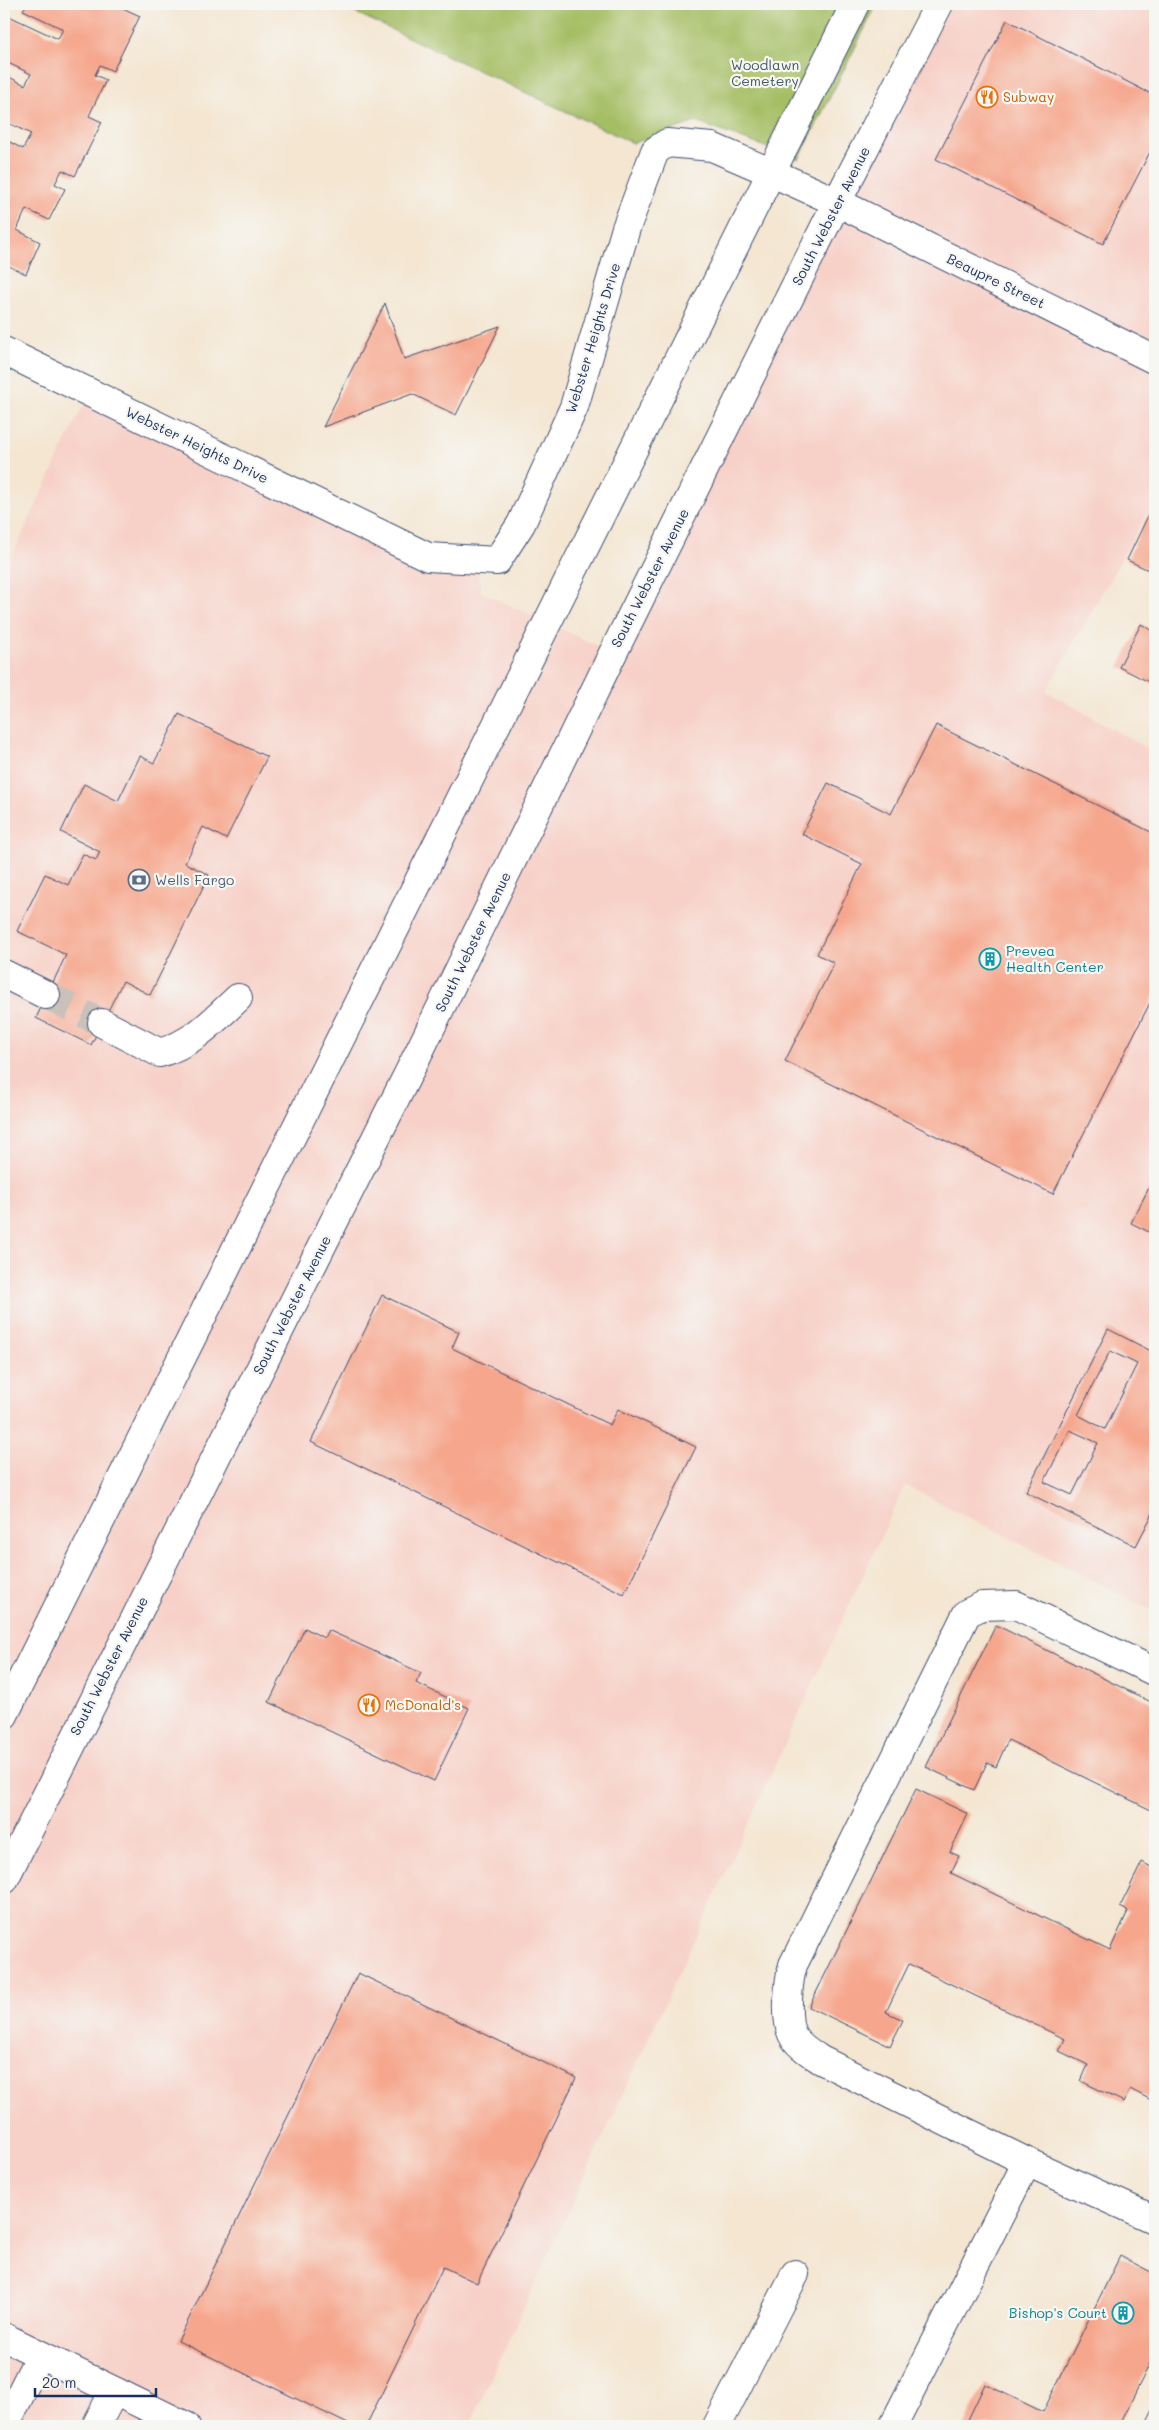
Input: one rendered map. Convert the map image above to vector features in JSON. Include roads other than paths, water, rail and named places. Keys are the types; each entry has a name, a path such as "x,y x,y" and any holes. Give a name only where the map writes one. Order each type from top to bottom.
{"main road":[{"path":"4,1715 590,541 770,172 855,4"},
{"name":"South Webster Avenue","path":"4,1880 89,1706 417,1057 613,653 939,4"},
{"name":"Webster Heights Drive","path":"4,351 428,557 497,561 521,524 574,407 626,228 655,151 667,143 712,147 838,202"},
{"name":"Beaupre Street","path":"838,202 1155,360"},
{"path":"4,974 46,996"},
{"path":"102,1023 160,1053 182,1046 238,998"},
{"path":"1155,1672 1016,1604 982,1606 966,1613 792,1965 789,1981 792,2035 821,2060 1027,2162 1155,2220"},
{"path":"893,2426 1027,2162"},
{"path":"717,2426 795,2274"},
{"path":"4,2337 186,2426"},
{"path":"7,2423 40,2355"},
{"path":"96,2426 114,2391"}],"tunnel":[{"path":"46,995 102,1023"}],"place":[{"name":"Subway","path":"987,97"},
{"name":"Wells Fargo","path":"139,880"},
{"name":"Prevea Health Center","path":"990,959"},
{"name":"McDonald's","path":"369,1705"},
{"name":"Bishop's Court","path":"1123,2313"}],"park label":[{"name":"Woodlawn Cemetery","path":"765,74"}]}
